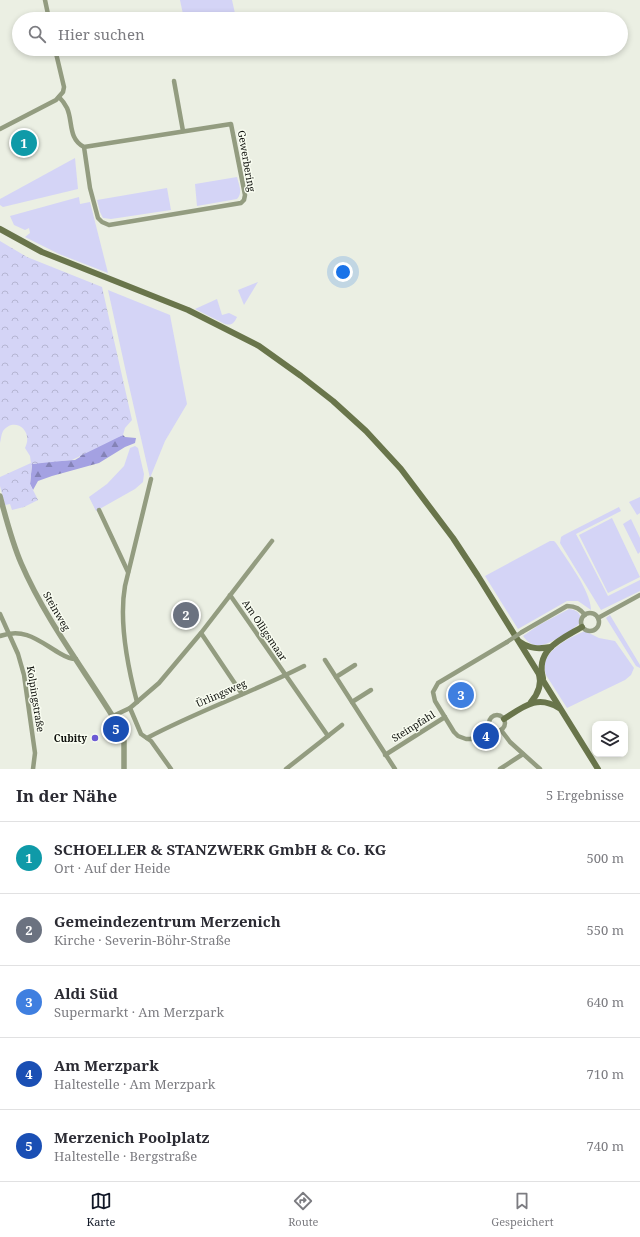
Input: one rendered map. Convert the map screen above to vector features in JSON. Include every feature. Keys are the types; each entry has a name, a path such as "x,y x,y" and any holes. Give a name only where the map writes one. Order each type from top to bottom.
{"main road":[{"path":"0,229 42,252 211,320 259,346 333,401 366,431 401,469 453,538 538,671 598,769"},
{"path":"544,682 542,666 546,652 551,647 582,627"},
{"path":"518,641 524,645 537,649 551,647"},
{"path":"504,719 531,702 536,697 540,684 538,671"},
{"path":"531,702 546,702 561,709"}],"street":[{"path":"45,0 48,12"},
{"path":"0,129 59,97 63,92 64,87 57,56"},
{"path":"174,81 183,131"},
{"path":"59,97 67,108 73,136 77,143 84,147"},
{"name":"Gewerbering","path":"231,124 245,195 244,200 241,203 109,224 102,222 98,218 90,188 84,147 231,124"},
{"path":"137,702 129,666 122,609 128,572 151,479"},
{"name":"Steinweg","path":"0,496 15,547 27,576 55,626 118,725 124,741 124,769"},
{"path":"99,510 128,572"},
{"path":"113,716 130,708 158,683 201,633 272,541"},
{"name":"Am Olligsmaar","path":"230,595 328,736"},
{"path":"598,618 640,595"},
{"path":"491,727 471,739 462,738 454,732 433,697 434,688 438,683 567,606 573,606 579,609 585,615"},
{"name":"Kolpingstraße","path":"0,614 18,654 24,675 35,753 32,769"},
{"path":"592,614 598,618 599,624 595,630 588,631 582,627 582,620 585,615 592,614"},
{"path":"0,636 9,633 19,633 33,637 69,658 76,659"},
{"path":"201,633 242,694"},
{"path":"325,660 385,754"},
{"path":"336,676 355,665"},
{"name":"Ürlingsweg","path":"147,738 304,666"},
{"path":"352,702 371,690"},
{"path":"130,708 141,734 151,741 171,769"},
{"path":"500,716 504,719 504,726 501,730 497,731 491,727 490,720 493,717 500,716"},
{"name":"Steinpfahl","path":"395,769 385,754 445,717"},
{"path":"286,769 342,725"},
{"path":"501,730 510,742 540,769"},
{"path":"500,769 523,754"}],"green space":[{"path":"180,0 232,0 235,12 183,12"},
{"path":"75,158 78,189 3,207 0,205 0,199"},
{"path":"237,177 240,194 237,199 197,206 195,184"},
{"path":"167,188 171,210 111,219 103,218 100,212 97,200"},
{"path":"79,197 80,204 90,202 108,273 59,254 25,237 30,233 29,228 25,230 14,225 10,216"},
{"path":"0,241 27,257 102,287 132,420 125,428 123,435 72,460 32,464 30,484 38,500 24,507 12,510 10,504 5,505 0,486 0,477 31,463 30,456 25,448 27,436 22,427 12,425 7,427 3,431 0,443"},
{"path":"258,282 244,305 238,290"},
{"path":"108,290 170,315 187,404 165,441 150,478 127,377"},
{"path":"217,299 222,315 229,313 237,317 232,324 225,324 195,309"},
{"path":"123,435 125,437 136,438 135,443 125,447 99,463 38,481 33,490 30,484 32,464 50,461 75,460 80,457 84,445 94,445"},
{"path":"135,446 138,448 144,474 143,482 135,489 96,511 89,497 107,484 124,466 130,448"},
{"path":"640,497 640,513 637,515 629,502"},
{"path":"619,507 621,511 576,534 608,596 640,580 640,591 601,610 560,543 561,537"},
{"path":"612,518 640,577 608,593 579,535"},
{"path":"631,519 640,538 640,552 638,554 623,524"},
{"path":"550,541 554,541 556,543 578,576 587,594 591,610 578,601 567,601 518,629 485,576"},
{"path":"569,609 575,610 579,614 579,624 553,641 542,645 537,645 532,644 523,636 539,625"},
{"path":"610,615 640,665 640,668 636,666 606,618"},
{"path":"585,631 599,638 615,641 634,668 631,675 625,680 567,708 546,675 545,663 547,657 555,648 570,638"}],"place":[{"name":"SCHOELLER & STANZWERK GmbH & Co. KG","path":"24,143"},
{"name":"Gemeindezentrum Merzenich","path":"186,615"},
{"name":"Aldi Süd","path":"461,695"},
{"name":"Merzenich Poolplatz","path":"116,729"},
{"name":"Am Merzpark","path":"486,736"},
{"name":"Cubity","path":"95,738"}]}
